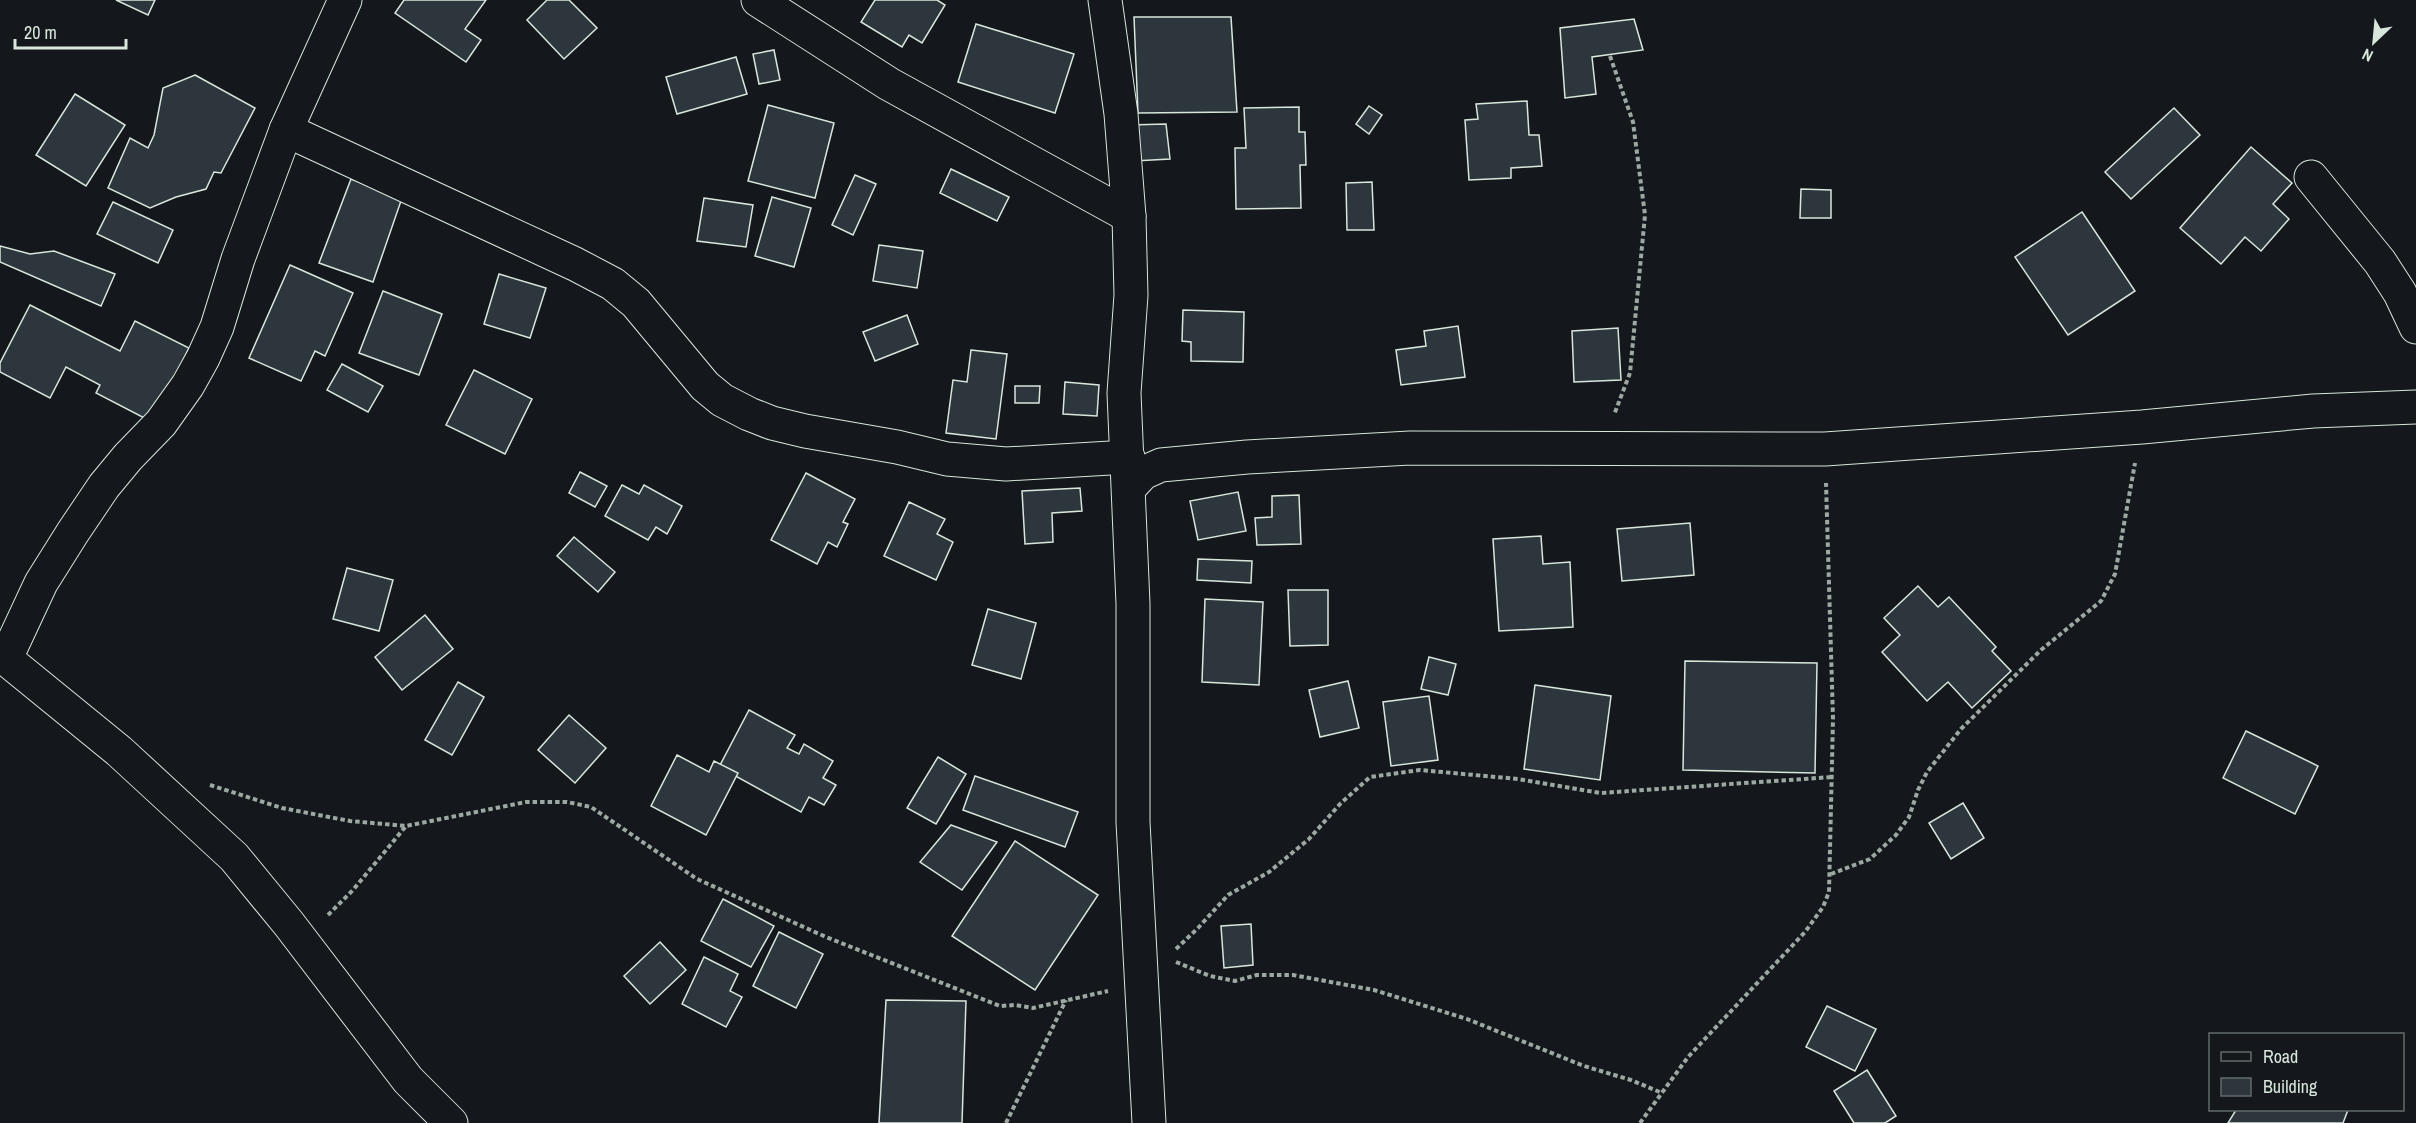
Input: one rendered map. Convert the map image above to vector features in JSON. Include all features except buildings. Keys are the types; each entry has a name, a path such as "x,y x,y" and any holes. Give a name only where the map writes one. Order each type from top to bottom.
{"street":[{"path":"345,0 286,130 238,259 217,327 203,358 188,385 161,423 104,486 73,532 41,584 3,656 119,751 234,858 302,941 408,1080 451,1123"},
{"path":"758,0 889,84 1130,216"},
{"path":"1105,0 1121,114 1130,216 1131,295 1124,393 1133,604 1133,822 1153,950 1142,985 1144,1065 1149,1123"},
{"path":"286,130 575,264 613,284 636,303 705,386 722,400 749,414 805,431 897,447 947,459 1143,473 1161,465 1236,458 1410,448 1825,449 2142,428 2313,411 2416,407"},
{"path":"2311,177 2380,262 2400,292 2416,327"}],"path":[{"path":"1600,449 1630,373 1645,215 1633,122 1610,56"},
{"path":"1831,874 1870,859 1896,835 1909,818 1918,790 1927,772 1961,729 2041,650 2101,601 2115,574 2142,428"},
{"path":"1640,1123 1688,1057 1805,932 1827,899 1831,874 1832,777 1825,449"},
{"path":"1153,950 1198,928 1228,895 1277,866 1309,839 1340,804 1370,777 1420,770 1518,779 1601,793 1832,777"},
{"path":"207,784 282,808 350,821 406,826 526,802 567,802 591,807 697,879 837,941 1000,1006 1015,1005 1033,1008 1142,985"},
{"path":"302,941 353,890 406,826"},
{"path":"1153,950 1210,976 1235,981 1257,975 1293,975 1374,990 1467,1019 1575,1062 1631,1080 1662,1093"},
{"path":"1006,1123 1067,999"}]}
